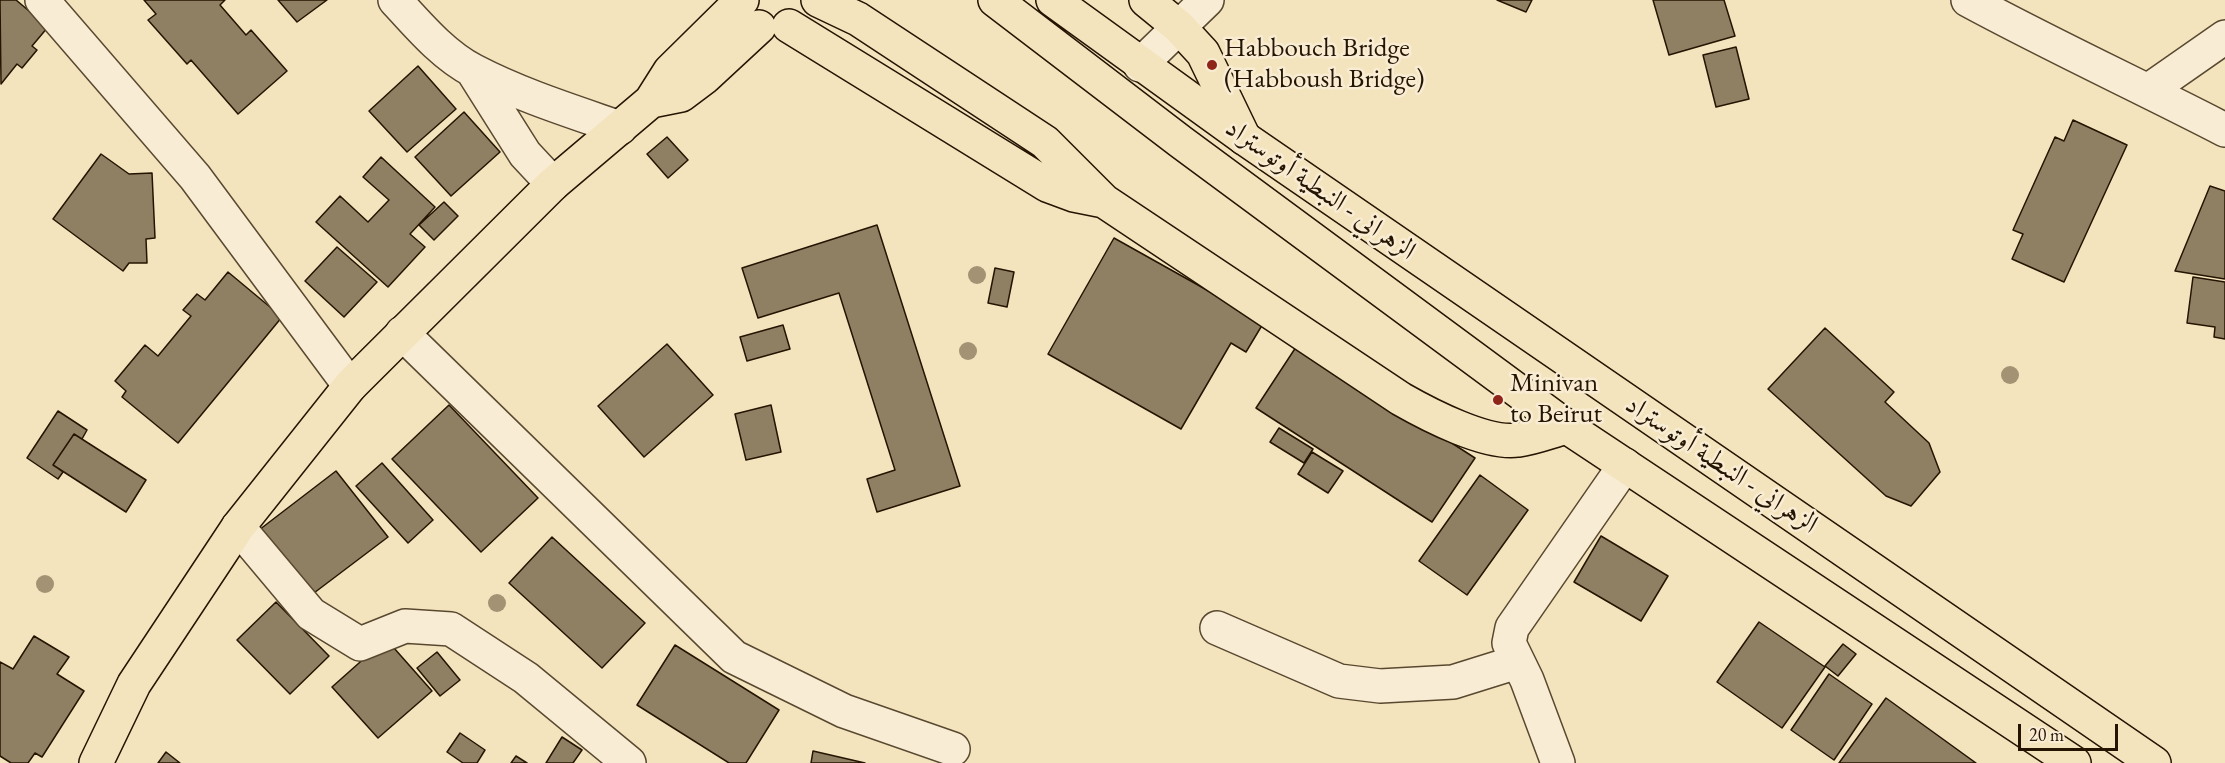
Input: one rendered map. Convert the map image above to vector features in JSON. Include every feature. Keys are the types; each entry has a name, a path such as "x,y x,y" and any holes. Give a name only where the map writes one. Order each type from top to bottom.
{"main road":[{"path":"818,0 858,19 1045,142 1104,201 1401,399 1437,419 1476,433 1516,441 1567,427"},
{"name":"الزهراني - النبطية أوتوستراد","path":"995,0 1181,142 1567,427 2074,763"},
{"name":"الزهراني - النبطية أوتوستراد","path":"1053,0 1244,138 2154,763"},
{"path":"1146,0 1179,27 1203,52 1244,138"},
{"path":"96,763 134,684 238,527 350,386 553,184 651,101 681,95 705,77 767,11 1047,185 1074,195 1104,201"}],"street":[{"path":"42,0 195,177 292,311 350,386"},
{"path":"395,0 426,34 472,70 549,103 620,128"},
{"path":"1140,65 1207,0"},
{"path":"1968,0 2056,47 2149,90 2225,130"},
{"path":"2149,90 2225,38"},
{"path":"472,70 525,154 553,184"},
{"path":"402,333 734,657 844,711 953,749"},
{"path":"1558,763 1527,680 1509,643 1512,628 1625,465"},
{"path":"238,527 311,614 360,644 405,626 451,629 526,678 629,763"},
{"path":"1217,628 1339,681 1380,686 1453,682 1517,662"}],"building":[{"path":"0,0 16,0 48,27 32,46 37,50 22,68 17,64 1,84"},
{"path":"144,0 225,0 220,5 246,35 251,30 287,71 238,114 191,60 187,64 148,20 156,14"},
{"path":"278,0 327,0 297,22"},
{"path":"1497,0 1532,0 1526,12"},
{"path":"1653,0 1724,0 1735,36 1669,55"},
{"path":"1736,47 1749,99 1716,107 1703,55"},
{"path":"418,66 456,109 407,152 369,111"},
{"path":"464,112 500,152 451,196 415,157"},
{"path":"2073,120 2127,145 2064,282 2012,259 2023,234 2013,230 2055,137 2064,141"},
{"path":"667,137 688,160 668,178 647,154"},
{"path":"101,154 129,174 152,173 155,238 146,239 147,263 129,263 123,271 53,219"},
{"path":"381,157 435,207 410,234 425,247 388,287 316,222 340,196 368,222 389,200 363,177"},
{"path":"2210,186 2225,191 2225,279 2175,271"},
{"path":"444,202 458,216 434,240 419,225"},
{"path":"877,225 960,486 877,512 867,479 895,470 839,293 758,318 742,268"},
{"path":"1114,238 1264,322 1246,352 1231,343 1181,429 1048,354"},
{"path":"337,247 377,282 344,317 305,281"},
{"path":"995,268 1014,272 1007,307 988,303"},
{"path":"228,272 282,317 178,443 122,397 126,391 115,381 145,345 158,356 191,316 183,310 197,294 205,300"},
{"path":"2193,277 2225,282 2225,339 2214,337 2215,327 2187,323"},
{"path":"783,325 790,349 747,361 740,337"},
{"path":"1825,328 1894,392 1885,402 1929,443 1940,472 1911,506 1886,496 1768,389"},
{"path":"667,344 713,395 644,457 598,406"},
{"path":"1298,344 1475,458 1432,522 1256,408"},
{"path":"449,405 538,498 481,552 392,459"},
{"path":"771,405 781,452 746,460 735,414"},
{"path":"58,411 87,430 82,439 74,434 53,465 63,472 58,479 27,458"},
{"path":"1279,428 1313,449 1304,463 1270,442"},
{"path":"74,434 146,480 126,512 53,465"},
{"path":"1312,452 1343,471 1328,493 1298,474"},
{"path":"382,463 433,520 408,543 356,486"},
{"path":"336,471 388,537 310,596 259,530"},
{"path":"1480,475 1528,510 1467,595 1419,561"},
{"path":"1601,536 1668,576 1641,621 1574,582"},
{"path":"552,537 645,623 602,668 509,583"},
{"path":"276,602 329,656 290,694 237,640"},
{"path":"1759,622 1825,667 1782,728 1717,682"},
{"path":"34,636 69,657 57,674 84,691 42,757 35,753 28,763 11,763 0,756 0,662 13,669"},
{"path":"386,639 432,691 378,738 332,687"},
{"path":"1843,644 1856,654 1838,676 1825,666"},
{"path":"675,645 779,710 746,763 729,763 637,705"},
{"path":"437,652 460,680 440,696 417,668"},
{"path":"1829,674 1872,704 1834,760 1791,730"},
{"path":"1886,698 1976,763 1839,763"},
{"path":"460,733 485,750 477,763 463,763 447,752"},
{"path":"562,737 582,750 573,763 546,763"},
{"path":"813,751 865,763 811,763"},
{"path":"166,752 180,763 158,763"},
{"path":"516,756 527,763 511,763"}],"place":[{"name":"Habbouch Bridge (Habboush Bridge)","path":"1212,65"},
{"name":"Minivan to Beirut","path":"1498,400"}]}
